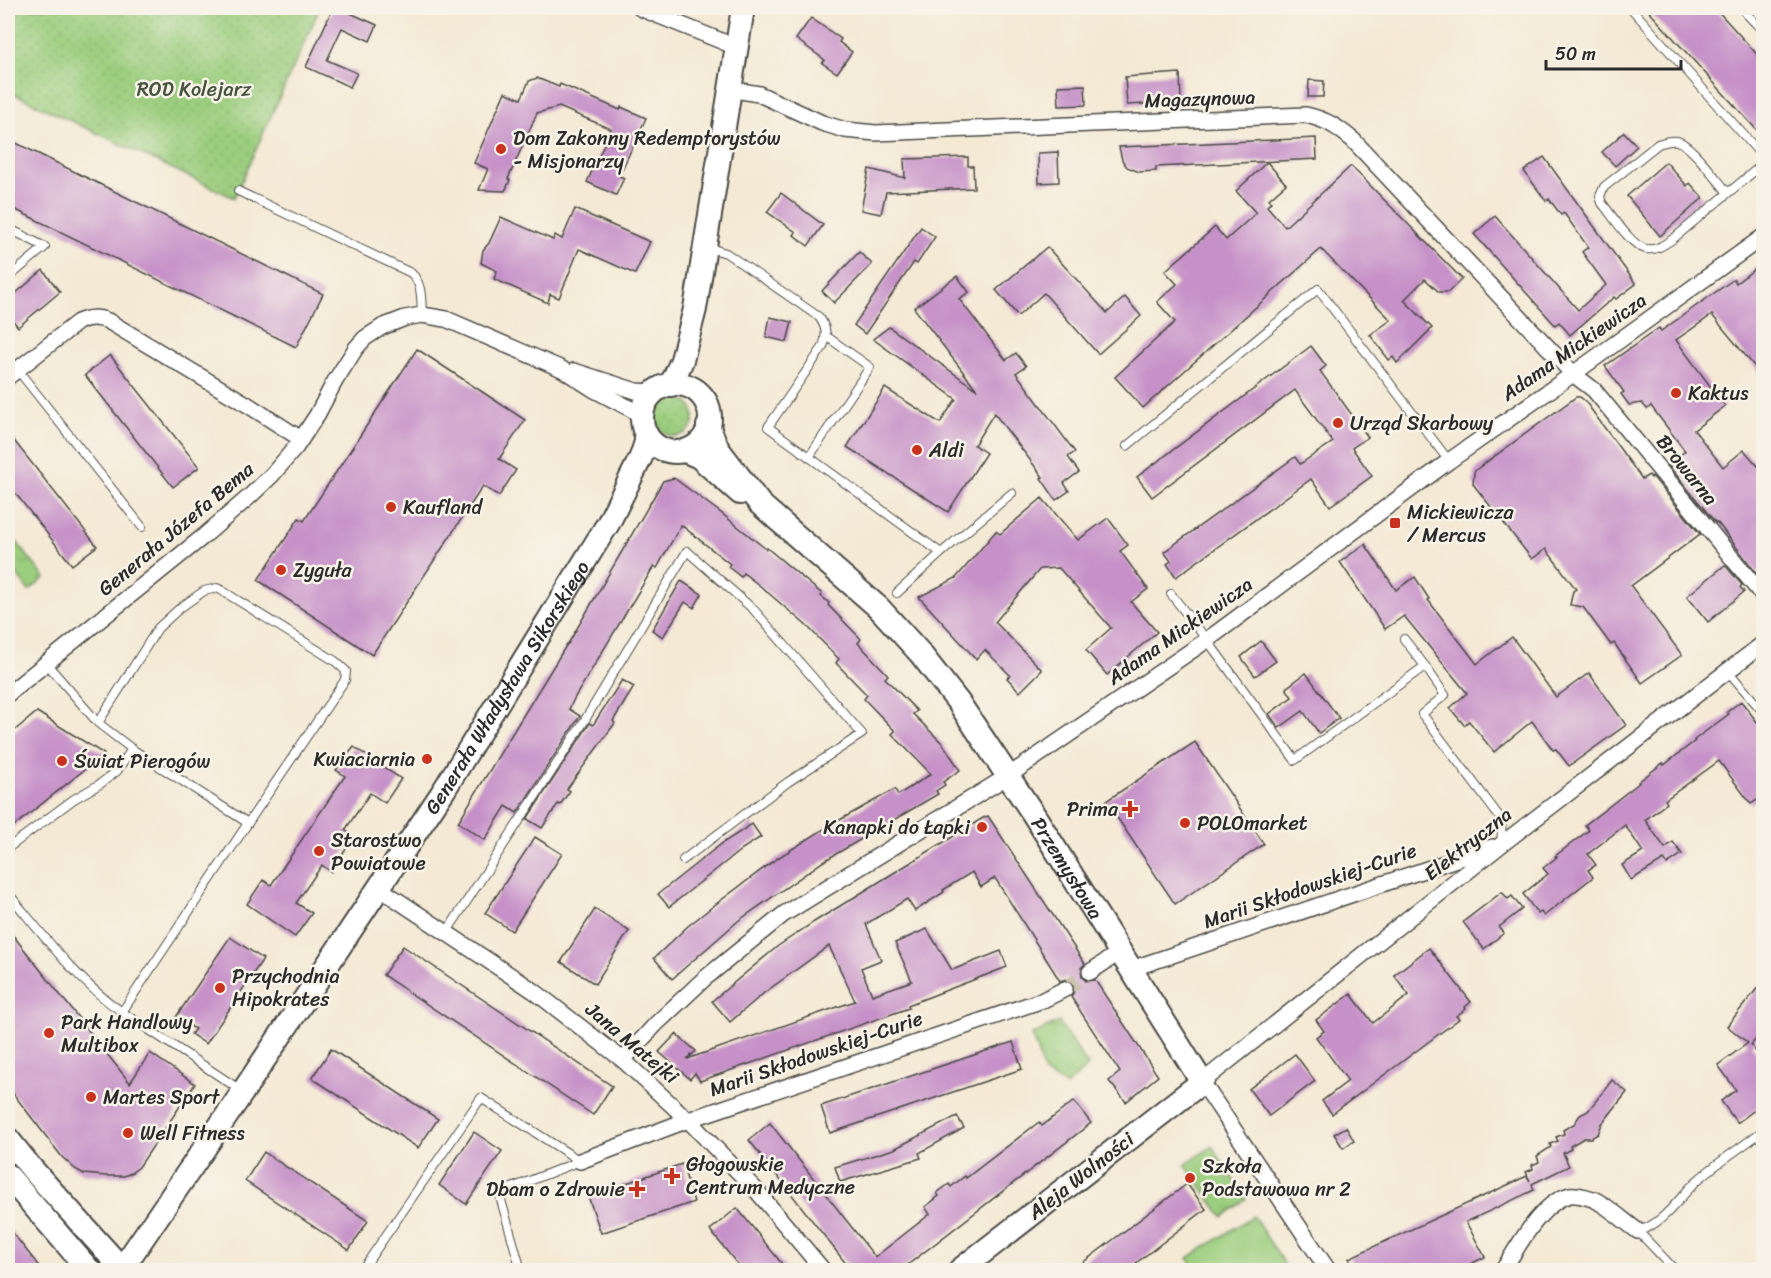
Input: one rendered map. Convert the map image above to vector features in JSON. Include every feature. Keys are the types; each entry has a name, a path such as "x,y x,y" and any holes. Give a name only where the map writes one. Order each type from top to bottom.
{"street":[{"path":"640,8 736,47"},
{"path":"698,293 700,322 696,374 700,395 708,410 708,426 700,442 676,451 651,441 644,427 645,404 680,366 686,350 698,293 743,8"},
{"name":"Magazynowa","path":"729,89 759,94 822,123 845,130 876,133 1306,115 1324,120 1353,140 1573,374"},
{"name":"Adama Mickiewicza","path":"623,1060 656,1024 704,979 784,914 1008,776 1207,640 1449,461 1764,236"},
{"name":"Generała Józefa Bema","path":"8,694 204,536 272,475 317,415 348,359 365,338 381,327 405,318 422,315 446,319 562,369 593,389 633,410 644,427"},
{"path":"13,373 78,322 88,317 98,317 248,405 301,439"},
{"name":"Generała Józefa Bema","path":"562,369 579,371 636,391 662,388"},
{"name":"Browarna","path":"1573,374 1594,390 1764,597"},
{"path":"662,388 687,386 700,395"},
{"name":"Przemysłowa","path":"708,426 718,449 760,504 879,608 920,653 959,704 1008,776 1202,1082 1328,1270"},
{"name":"Generała Władysława Sikorskiego","path":"122,1270 444,790 609,522 641,457 646,442 644,427"},
{"name":"Generała Władysława Sikorskiego","path":"609,522 640,485 654,463 676,451"},
{"name":"Przemysłowa","path":"676,451 699,457 738,492 760,504"},
{"name":"Elektryczna","path":"1202,1082 1502,844 1764,643"},
{"name":"Marii Skłodowskiej-Curie","path":"1090,972 1502,844"},
{"name":"Jana Matejki","path":"380,888 534,991 623,1060 688,1120 756,1190 823,1270"},
{"name":"Marii Skłodowskiej-Curie","path":"580,1161 688,1120 1043,1000 1065,989"},
{"name":"Aleja Wolności","path":"960,1270 1202,1082"},
{"path":"8,1139 122,1270"},
{"path":"8,1176 89,1270"},
{"path":"1503,1270 1540,1216 1556,1201 1571,1195 1595,1200 1638,1231"}],"lane":[{"path":"1631,8 1764,161 1728,193 1673,239 1660,247 1648,250 1636,245 1602,203 1600,196 1604,187 1658,144 1667,141 1677,141 1689,147 1728,193"},
{"path":"1741,8 1764,32"},
{"path":"238,191 411,273 420,286 422,315"},
{"path":"8,228 45,247 8,278"},
{"path":"704,247 726,253 819,317 826,326 823,347 768,427 940,553"},
{"path":"1127,446 1318,290 1449,461"},
{"path":"809,457 870,368 826,336"},
{"path":"13,373 142,527"},
{"path":"897,592 1012,493"},
{"path":"446,933 580,728 687,551 754,610 862,734 788,782 683,860"},
{"path":"98,723 158,628 180,608 204,591 211,589 221,590 346,670 345,680 122,1012"},
{"path":"1171,594 1295,760 1425,666"},
{"path":"1404,639 1446,695 1422,714 1501,819 1502,844"},
{"path":"46,663 98,723 132,749 248,823"},
{"path":"1727,670 1764,713"},
{"path":"8,848 74,799 117,771 132,749"},
{"path":"8,893 85,983 122,1012 243,1092"},
{"path":"362,1270 481,1098 580,1161"},
{"path":"1638,1231 1647,1229 1658,1221 1699,1179 1764,1130"},
{"path":"521,1270 500,1193 580,1161"},
{"path":"1638,1231 1675,1270"}],"green space":[{"name":"ROD Kolejarz","path":"8,8 320,8 234,198 8,91"},
{"path":"675,398 688,404 694,417 688,430 675,436 662,430 656,417 662,404"},
{"path":"8,531 45,578 29,591 8,563"},
{"path":"1059,1022 1088,1066 1066,1086 1044,1073 1032,1035"},
{"path":"1212,1146 1246,1199 1223,1217 1185,1165"},
{"path":"1253,1216 1288,1270 1196,1270 1188,1258"}],"building":[{"path":"333,8 339,8 377,25 370,41 342,28 327,60 357,73 350,87 306,67"},
{"path":"1646,8 1715,8 1764,62 1764,138"},
{"path":"811,18 841,39 839,42 852,52 837,73 822,63 825,60 796,39"},
{"path":"1180,73 1181,102 1127,105 1125,77"},
{"name":"Dom Zakonny Redemptorystów - Misjonarzy","path":"537,78 559,87 560,84 620,110 621,107 646,118 619,176 624,178 616,195 587,182 611,129 559,107 537,113 505,191 479,190 488,169 474,163 505,92 521,99 529,81"},
{"path":"1309,80 1324,81 1323,97 1308,97"},
{"path":"1085,85 1086,105 1059,106 1058,86"},
{"path":"1624,132 1637,146 1615,166 1602,152"},
{"path":"1316,138 1317,159 1156,167 1156,171 1139,172 1127,167 1122,160 1119,147"},
{"path":"8,139 323,294 296,347 8,206"},
{"path":"1058,152 1059,182 1039,183 1038,153"},
{"path":"968,157 968,166 973,166 974,188 886,192 881,214 861,210 869,169 905,178 904,159"},
{"path":"1544,157 1636,284 1616,299 1614,297 1570,335 1559,322 1555,325 1474,234 1495,216 1578,310 1606,285 1582,252 1588,247 1564,213 1561,215 1549,199 1546,201 1524,171"},
{"path":"1267,162 1286,184 1269,199 1271,202 1267,206 1285,227 1351,166 1462,279 1448,292 1439,292 1425,279 1404,300 1432,328 1397,363 1393,357 1389,360 1370,335 1391,320 1321,249 1143,408 1115,377 1175,322 1157,302 1177,284 1165,271 1215,227 1226,240 1256,213 1236,191"},
{"path":"1666,162 1687,186 1690,183 1703,198 1660,236 1627,196"},
{"path":"781,193 823,225 808,246 794,235 796,232 767,212"},
{"path":"575,209 650,242 635,274 579,249 559,298 550,294 548,303 494,279 497,271 481,263 483,250 489,243 501,217 553,240 555,235 562,239"},
{"path":"921,227 935,237 917,264 914,262 865,334 854,325"},
{"path":"1047,247 1107,313 1125,297 1141,316 1098,354 1044,293 1018,316 996,290"},
{"path":"859,252 872,264 834,303 822,291"},
{"path":"1764,262 1764,378 1712,315 1676,340 1725,406 1694,430 1723,467 1744,450 1764,473 1764,569 1757,574 1717,522 1668,465 1685,451 1651,406 1647,409 1642,403 1629,405 1621,394 1624,392 1605,366 1659,328 1661,331 1734,279 1736,283"},
{"path":"43,270 60,292 18,327 8,314 8,300"},
{"path":"957,276 969,292 959,299 1006,360 1016,353 1026,366 1016,373 1075,452 1068,457 1079,472 1064,483 1069,491 1056,500 1041,478 1043,477 994,413 974,445 986,453 948,512 847,447 885,388 940,423 956,399 873,339 889,327 977,390 914,308"},
{"path":"770,317 792,322 787,342 766,337"},
{"path":"1311,346 1326,366 1320,371 1368,437 1352,448 1372,476 1330,506 1311,479 1176,577 1167,564 1171,561 1164,552 1295,457 1300,464 1333,442 1295,390 1152,497 1137,477"},
{"name":"Kaufland","path":"417,349 525,420 499,459 516,470 499,496 483,486 372,655 258,580 299,518 304,521"},
{"path":"110,355 199,467 173,487 85,375"},
{"path":"1576,397 1585,401 1642,479 1649,475 1651,478 1652,476 1700,534 1631,586 1682,655 1642,683 1614,643 1611,645 1583,607 1570,605 1573,591 1576,589 1546,549 1532,559 1473,484 1474,472 1477,469"},
{"path":"8,433 97,546 72,565 8,484"},
{"path":"674,478 767,548 822,594 821,596 829,603 828,605 861,639 858,643 888,675 885,678 917,711 913,714 943,744 960,770 943,782 945,785 936,791 938,794 824,861 738,921 672,979 654,958 712,907 776,859 829,826 895,789 898,795 931,774 892,734 895,731 864,699 867,695 836,663 839,659 808,627 743,573 741,577 728,567 730,564 681,525 657,568 654,566 575,697 569,709 580,716 517,813 506,806 485,840 458,822 568,644 663,481"},
{"path":"1042,498 1078,540 1108,518 1128,545 1120,551 1148,589 1131,602 1157,632 1107,675 1086,650 1111,628 1059,568 1040,569 995,622 1042,670 1020,692 1007,678 1010,675 985,650 976,659 919,597 956,578 996,531 1000,534"},
{"path":"1365,544 1396,590 1415,577 1428,600 1477,664 1512,637 1556,697 1589,673 1626,725 1569,766 1556,749 1553,750 1532,721 1494,752 1469,721 1464,725 1450,708 1467,693 1404,616 1385,629 1340,562"},
{"path":"1725,565 1742,585 1740,587 1744,592 1708,622 1687,596"},
{"path":"681,581 702,594 694,608 685,602 663,637 652,630"},
{"path":"1261,641 1276,661 1255,676 1241,657"},
{"path":"1306,673 1339,718 1319,733 1303,711 1279,728 1269,714 1292,697 1286,688"},
{"path":"622,680 634,687 613,721 615,723 567,789 570,791 542,828 527,819 590,723 593,725"},
{"path":"1741,701 1764,731 1764,795 1751,804 1719,761 1665,800 1667,803 1645,820 1665,848 1673,842 1682,854 1667,864 1664,860 1631,880 1622,865 1643,852 1625,825 1588,854 1596,865 1588,870 1593,877 1544,916 1541,912 1538,914 1523,894 1548,874 1543,868 1589,830 1585,825 1729,714 1727,712"},
{"path":"37,712 104,754 8,831 8,736"},
{"name":"POLOmarket","path":"1195,742 1264,844 1175,904 1106,801"},
{"name":"Starostwo Powiatowe","path":"354,747 401,779 385,803 370,793 345,830 354,837 331,872 322,865 296,903 312,913 295,937 247,904 263,880 271,885 345,776 336,770"},
{"path":"988,816 1085,964 1081,968 1082,977 1086,981 1095,980 1158,1076 1126,1102 1109,1081 1120,1072 1071,997 1075,990 1073,984 1066,979 1060,981 995,878 981,887 972,872 915,911 907,899 866,924 881,960 861,968 872,995 912,981 895,943 927,929 952,970 1001,951 1007,967 908,1005 909,1008 700,1081 695,1073 690,1079 659,1052 676,1034 696,1051 687,1059 855,1001 829,946 764,993 730,1022 712,1001 778,946"},
{"path":"752,824 761,837 742,849 669,907 658,894 721,844"},
{"path":"535,837 562,854 512,931 485,913"},
{"path":"1502,892 1508,899 1512,896 1522,909 1499,927 1504,933 1484,949 1463,922"},
{"path":"595,909 629,931 595,984 561,962"},
{"name":"Park Handlowy Multibox","path":"8,929 130,1083 150,1053 195,1084 139,1167 131,1173 124,1176 106,1176 84,1174 75,1169 62,1157 8,1087"},
{"name":"Przychodnia Hipokrates","path":"230,937 263,959 206,1044 191,1034 195,1029 176,1017"},
{"path":"403,946 612,1086 593,1115 383,975"},
{"path":"1429,948 1471,1002 1456,1016 1459,1019 1332,1114 1322,1101 1348,1081 1316,1037 1324,1031 1316,1020 1351,994 1373,1023 1409,995 1394,975"},
{"path":"1764,980 1764,1029 1751,1045 1764,1062 1764,1103 1737,1123 1721,1101 1736,1090 1718,1065 1748,1043 1727,1026"},
{"path":"1013,1042 1022,1069 830,1133 821,1106"},
{"path":"331,1049 438,1119 418,1148 312,1078"},
{"path":"1295,1054 1315,1081 1269,1116 1249,1089"},
{"path":"1612,1080 1627,1092 1602,1124 1598,1134 1591,1138 1584,1138 1563,1153 1569,1166 1532,1184 1534,1190 1466,1222 1485,1257 1458,1270 1355,1270 1349,1258 1527,1176 1530,1181 1526,1172 1533,1169 1532,1165 1539,1162 1537,1156 1551,1147 1550,1144 1558,1141 1556,1137 1564,1134 1563,1130 1574,1124 1580,1115 1588,1111"},
{"path":"1074,1101 1091,1123 901,1270 851,1270 749,1140 770,1123 875,1257 930,1214 925,1207 939,1196 937,1193 949,1184 951,1187 965,1176 966,1178 1039,1122 1042,1126"},
{"path":"957,1116 964,1128 919,1153 921,1158 840,1182 835,1167 894,1149"},
{"path":"1346,1127 1354,1141 1343,1148 1334,1134"},
{"path":"474,1132 502,1151 466,1204 439,1185"},
{"path":"264,1152 368,1221 349,1250 245,1181"},
{"path":"682,1164 694,1202 601,1233 588,1196"},
{"path":"1187,1184 1206,1209 1136,1263 1142,1270 1073,1270"},
{"path":"737,1208 787,1270 742,1270 710,1230"},
{"path":"8,1227 42,1270 8,1270"}],"tunnel":[{"path":"1065,989 1090,972"}],"place":[{"name":"Dom Zakonny Redemptorystów - Misjonarzy","path":"501,149"},
{"name":"Kaktus","path":"1676,393"},
{"name":"Urząd Skarbowy","path":"1338,423"},
{"name":"Aldi","path":"917,450"},
{"name":"Kaufland","path":"391,507"},
{"name":"Mickiewicza / Mercus","path":"1395,523"},
{"name":"Zyguła","path":"281,570"},
{"name":"Kwiaciarnia","path":"427,759"},
{"name":"Świat Pierogów","path":"62,761"},
{"name":"Prima","path":"1130,809"},
{"name":"POLOmarket","path":"1185,823"},
{"name":"Kanapki do Łapki","path":"982,827"},
{"name":"Starostwo Powiatowe","path":"319,851"},
{"name":"Przychodnia Hipokrates","path":"220,988"},
{"name":"Park Handlowy Multibox","path":"49,1033"},
{"name":"Martes Sport","path":"91,1097"},
{"name":"Well Fitness","path":"128,1133"},
{"name":"Głogowskie Centrum Medyczne","path":"672,1176"},
{"name":"Szkoła Podstawowa nr 2","path":"1190,1178"},
{"name":"Dbam o Zdrowie","path":"637,1189"}]}
